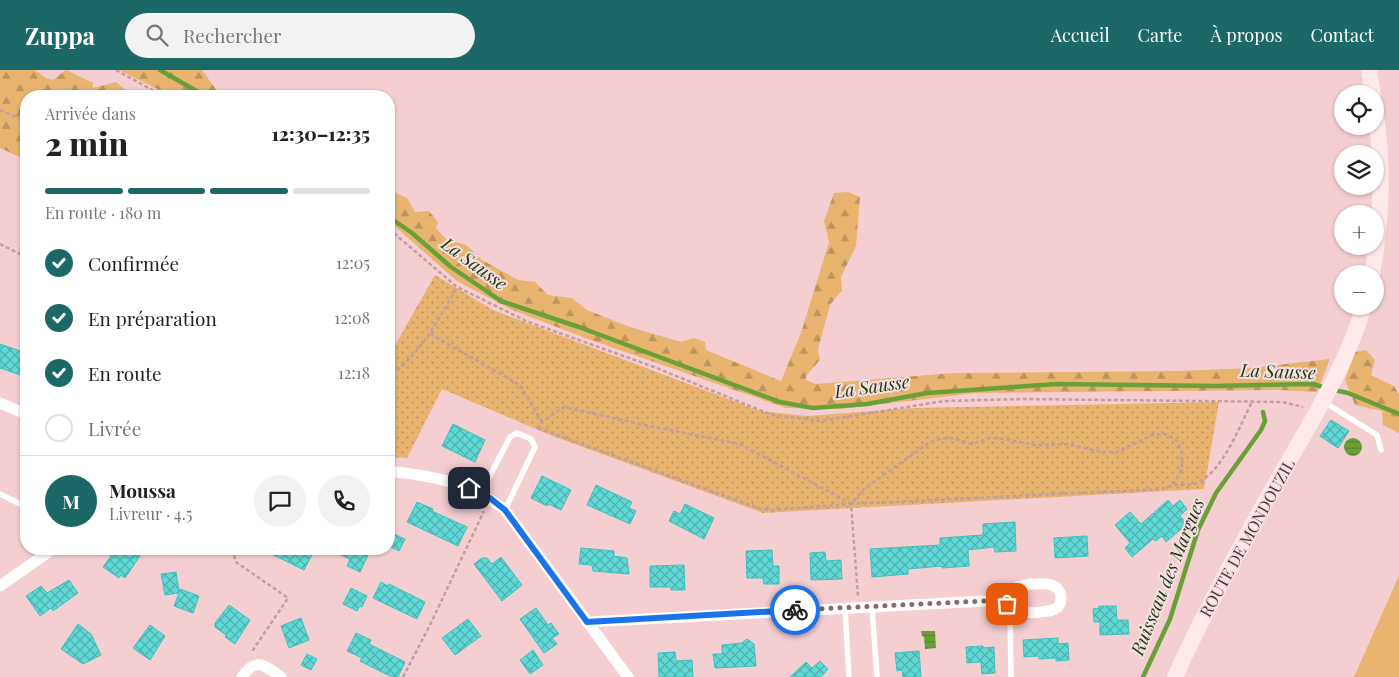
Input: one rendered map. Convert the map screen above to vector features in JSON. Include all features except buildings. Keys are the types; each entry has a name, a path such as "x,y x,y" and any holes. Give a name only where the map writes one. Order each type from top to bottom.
{"street":[{"path":"1369,70 1372,85"},
{"path":"1373,265 1380,222 1381,194 1381,163 1378,135"},
{"name":"ROUTE DE MONDOUZIL","path":"1175,677 1225,574 1320,406 1339,368 1361,315"},
{"path":"0,402 20,411"},
{"path":"395,472 458,483 486,496 505,510 628,677"},
{"path":"0,586 44,555"},
{"path":"587,622 859,607 1007,603"},
{"path":"242,677 249,667 255,664 262,664 281,677"}],"lane":[{"path":"1320,406 1377,435 1381,450"},
{"path":"486,496 510,437 517,433 531,439 535,447 505,510"},
{"path":"0,494 20,505"},
{"path":"1007,603 1011,677"},
{"path":"872,607 877,677"},
{"path":"845,608 849,677"}],"path":[{"path":"116,70 152,90"},
{"path":"0,110 20,118"},
{"path":"395,234 457,286 526,321 654,367 772,416 822,421 954,401 1024,399 1283,402 1320,406"},
{"path":"0,244 20,254"},
{"path":"395,372 404,365 430,334 457,286"},
{"path":"430,334 520,385 542,422"},
{"path":"538,428 761,509 772,510 851,504 1161,489 1174,485 1195,484 1210,474 1228,451 1252,402"},
{"path":"531,439 542,422 564,407 740,444 851,504"},
{"path":"859,607 851,504 864,489 930,442 951,438 972,444 990,438 999,438 1035,445 1067,444 1102,452 1117,452 1152,435 1166,434 1177,441 1182,453 1182,468 1174,485"},
{"path":"403,677 429,627 486,496"},
{"path":"234,555 236,562 288,598 251,653 255,664"}],"green space":[{"path":"0,70 35,70 46,78 53,80 66,70 93,83 93,88 116,82 126,90 20,90 20,157 0,148"},
{"path":"119,70 202,70 216,90 159,90"},
{"path":"848,192 860,197 856,246 841,277 842,290 830,305 818,349 820,360 806,376 806,380 816,384 954,373 1178,371 1251,368 1330,359 1317,392 1279,390 975,393 841,409 786,408 588,339 510,309 457,281 395,226 395,193 407,198 415,212 429,211 438,222 436,228 446,239 466,245 482,260 518,280 535,282 548,295 572,298 587,310 630,327 681,342 694,338 705,342 706,350 781,381 801,333 829,242 824,221 834,193"},
{"path":"435,275 493,310 760,411 807,416 914,408 1219,402 1204,489 763,513 550,435 442,389 407,458 395,457 395,345"},
{"path":"1366,350 1375,360 1371,375 1394,386 1399,394 1399,433 1383,425 1382,411 1355,405 1345,380 1355,352"},
{"path":"1399,575 1399,677 1354,677 1394,587"}],"shaded area":[{"path":"1353,438 1359,441 1362,447 1359,453 1353,456 1347,453 1344,447 1347,441"},
{"path":"921,631 935,631 936,648 925,649 924,637"}],"waterway":[{"name":"La Sausse","path":"160,70 195,90"},
{"name":"La Sausse","path":"395,221 412,233 451,267 501,301 579,327 780,402 813,408 867,404 927,393 1057,384 1214,386 1313,384 1326,388"},
{"name":"La Sausse","path":"1334,390 1348,393 1399,414"},
{"name":"Ruisseau des Margues","path":"1143,677 1170,619 1198,530 1216,493 1261,430 1265,421 1263,412"}],"way so far":[{"path":"795,610 1005,600 1007,604"}],"route":[{"path":"469,488 490,498 505,510 587,622 795,610"}]}
